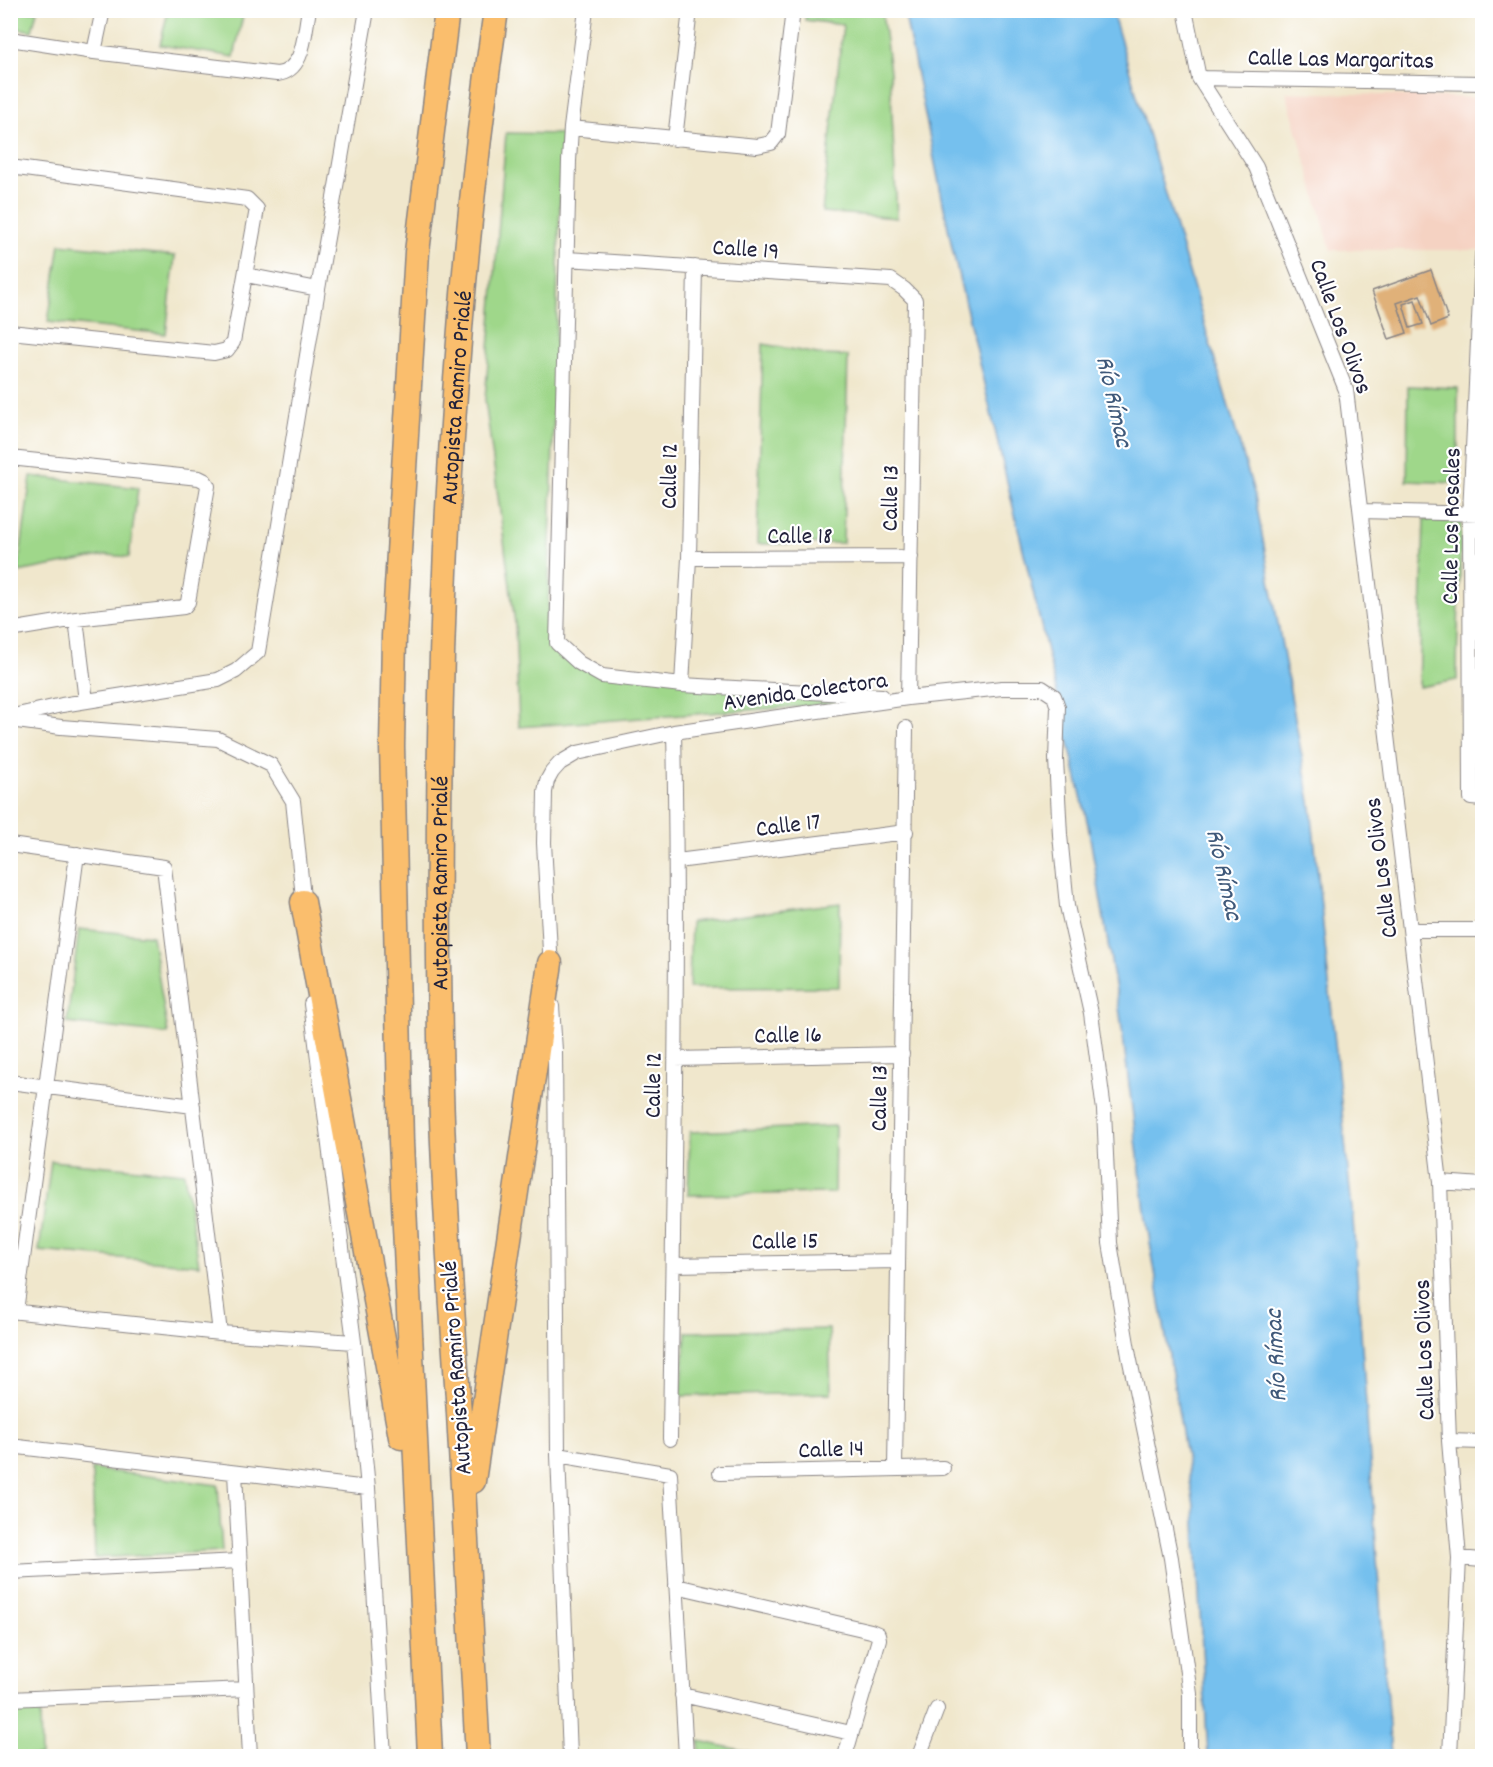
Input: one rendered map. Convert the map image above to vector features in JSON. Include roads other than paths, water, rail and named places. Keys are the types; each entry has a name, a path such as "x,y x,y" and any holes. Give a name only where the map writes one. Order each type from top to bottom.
{"highway":[{"name":"Autopista Ramiro Prialé","path":"430,1756 400,1142 392,735 394,636 417,252 447,10"},
{"name":"Autopista Ramiro Prialé","path":"478,1756 448,1265 441,1091 438,892 446,556 456,389 471,220 496,10"},
{"path":"303,902 418,1528"},
{"path":"466,1531 550,963"}],"street":[{"path":"94,52 104,10"},
{"path":"10,39 94,52 284,74 298,61 309,10"},
{"path":"10,718 86,701 218,680 236,671 258,652 367,10"},
{"path":"586,10 571,128 557,643 579,663 602,676 682,685 908,698"},
{"path":"675,138 690,10"},
{"path":"571,128 757,146 771,143 778,134 794,10"},
{"name":"Calle Los Olivos","path":"1185,10 1198,78 1256,167 1346,390 1440,1182 1449,1441 1459,1558 1450,1756"},
{"name":"Calle Las Margaritas","path":"1198,78 1482,83"},
{"path":"10,167 247,199 257,209 233,342 227,350 214,352 10,332"},
{"name":"Calle Los Rosales","path":"1477,798 1476,513 1482,255"},
{"name":"Calle 19","path":"567,259 891,280 915,300"},
{"name":"Calle 12","path":"682,685 689,558 695,267"},
{"path":"246,275 318,289"},
{"name":"Calle 13","path":"908,698 915,300"},
{"path":"10,458 200,478 207,483 187,605 10,630"},
{"path":"1361,511 1476,513"},
{"name":"Calle 18","path":"689,558 910,557"},
{"path":"76,619 86,701"},
{"name":"Avenida Colectora","path":"550,963 544,843 545,792 547,780 552,772 577,753 674,732 908,698 1002,688 1042,688 1054,696 1058,707 1056,759 1059,835 1067,906 1090,1012 1104,1110 1110,1243 1129,1356 1172,1558 1190,1694 1190,1756"},
{"path":"10,718 61,727 218,739 270,765 290,793 296,814 312,1017 354,1342 369,1488 384,1756"},
{"name":"Calle 13","path":"895,1468 906,728"},
{"name":"Calle 12","path":"670,1439 677,861 674,732"},
{"name":"Calle 17","path":"677,861 906,832"},
{"path":"10,845 164,867 220,1333"},
{"path":"77,854 13,1311 220,1333 354,1342"},
{"path":"1410,930 1482,930"},
{"path":"550,963 555,1050 558,1455 570,1756"},
{"name":"Calle 16","path":"675,1059 902,1054"},
{"path":"10,1082 193,1106"},
{"path":"1440,1182 1482,1185"},
{"name":"Calle 15","path":"673,1265 898,1261"},
{"path":"1449,1441 1482,1442"},
{"path":"10,1446 369,1488"},
{"path":"558,1455 670,1474 686,1756"},
{"name":"Calle 14","path":"720,1473 943,1468"},
{"path":"235,1473 250,1756"},
{"path":"1459,1558 1482,1560"},
{"path":"10,1572 240,1561"},
{"path":"676,1586 878,1634 879,1639 845,1756"},
{"path":"10,1699 246,1689"},
{"path":"682,1695 851,1733"},
{"path":"919,1756 937,1709"}],"water":[{"name":"Río Rímac","path":"904,11 1112,11 1255,496 1311,807 1353,1220 1391,1756 1208,1756 1194,1505 1146,1218 1120,1014 1088,825 953,252"}]}
